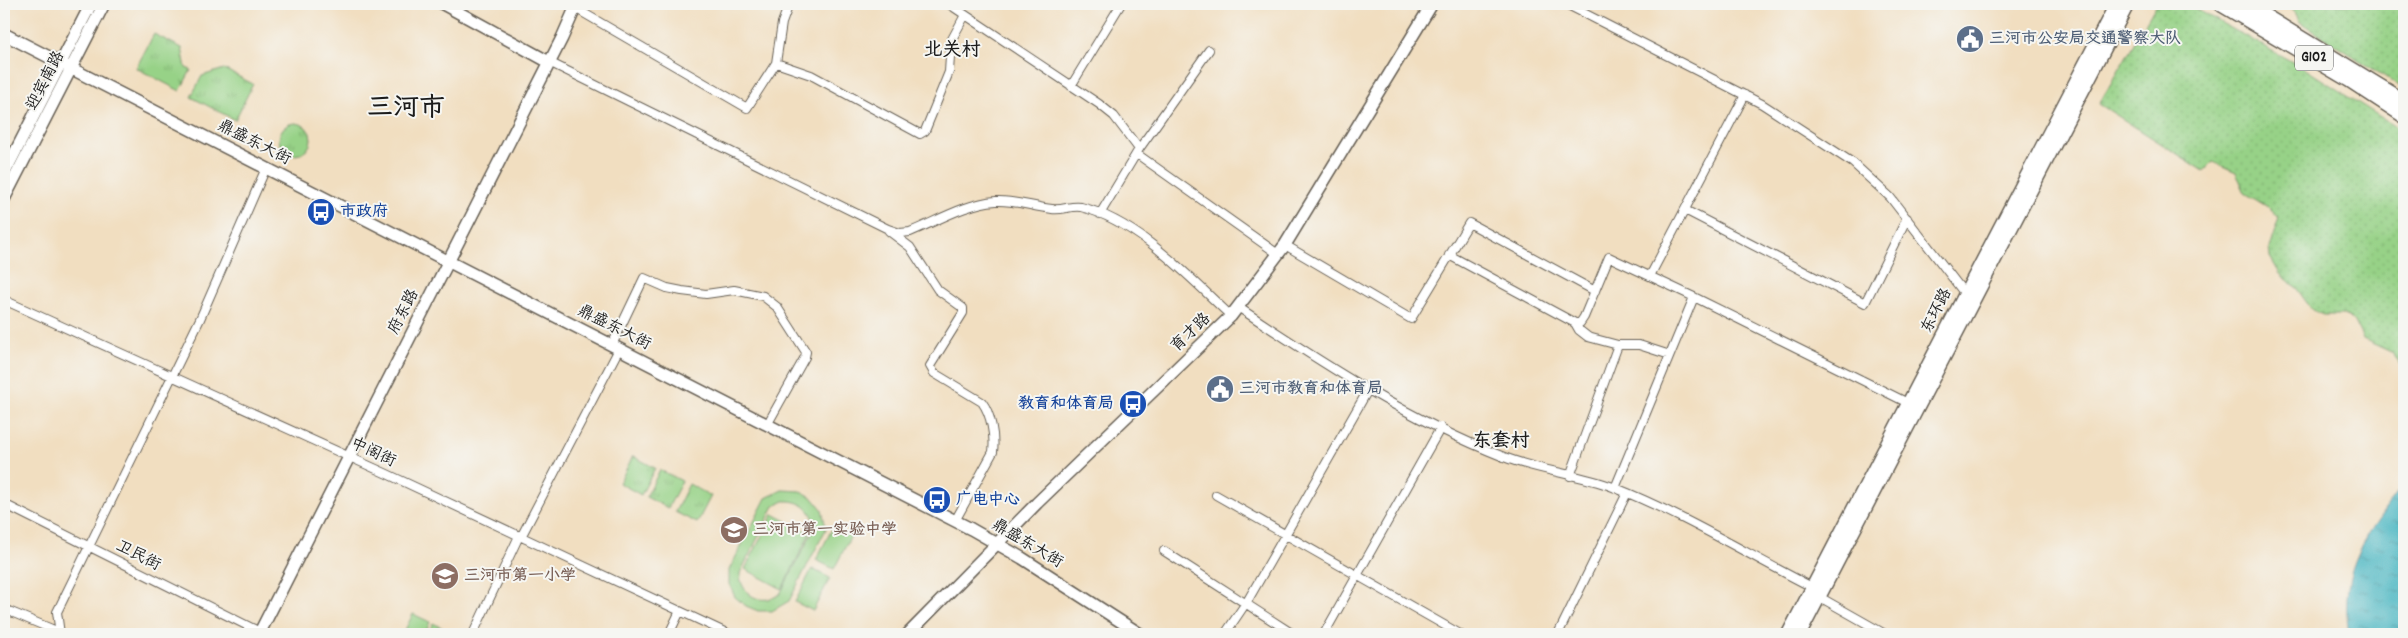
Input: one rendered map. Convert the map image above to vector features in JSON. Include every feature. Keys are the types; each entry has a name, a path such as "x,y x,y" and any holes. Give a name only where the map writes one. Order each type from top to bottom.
{"highway":[{"name":"G102","path":"2222,4 2325,64 2404,115"},
{"name":"G102","path":"2244,4 2404,102"}],"main road":[{"name":"迎宾南路","path":"4,199 91,4"},
{"name":"迎宾南路","path":"4,174 65,65 104,4"},
{"path":"443,4 550,62"},
{"name":"育才路","path":"908,634 996,544 1234,311 1282,249 1432,4"},
{"name":"东环路","path":"1800,634 1814,592 1908,403 2116,4"},
{"name":"东环路","path":"1788,634 1814,592 2128,4"},
{"name":"府东路","path":"259,633 550,62 576,6"},
{"name":"鼎盛东大街","path":"4,34 956,521 1140,634"}],"street":[{"path":"576,6 747,108 776,63 782,23 789,4"},
{"path":"948,4 1114,116 1138,152 1282,249 1411,319 1469,223 1595,291"},
{"path":"1071,86 1121,4"},
{"path":"1566,4 1745,95 1853,163 1874,180 1907,218 1965,294"},
{"path":"776,63 811,75 920,134 925,131 949,72 950,46 965,15"},
{"path":"1100,214 1138,152 1209,50"},
{"path":"550,62 888,230 910,247 938,290 963,308 963,314 930,366 934,373 982,402 986,407 994,438 993,452 956,521"},
{"path":"1650,276 1745,95"},
{"path":"60,633 57,612 200,319 266,168"},
{"path":"888,230 900,233 910,232 979,204 996,201 1015,202 1054,210 1079,206 1100,214 1149,243 1234,311 1368,390 1504,457 1627,493 1682,519 1814,592 1885,634"},
{"path":"1685,210 1865,303 1907,218"},
{"path":"1449,255 1575,323 1579,330 1588,336 1618,345 1639,345 1670,355"},
{"path":"1575,323 1580,322 1584,317 1609,257 1908,403"},
{"path":"473,634 615,347 644,278 667,288 682,291 706,294 734,290 763,296 777,307 806,352 767,425"},
{"path":"1615,488 1694,297"},
{"name":"中阁街","path":"4,300 349,457 729,634"},
{"path":"1570,476 1618,345"},
{"path":"1225,634 1245,604 1368,390"},
{"path":"1324,634 1441,427"},
{"path":"1558,634 1627,493"},
{"path":"1216,495 1460,634"},
{"name":"卫民街","path":"4,504 259,633"},
{"path":"1164,551 1293,634"},
{"path":"4,609 60,633"},
{"path":"669,634 680,611"}],"green space":[{"path":"2187,4 2307,70 2404,132 2404,368 2391,352 2363,339 2355,323 2349,317 2343,315 2324,315 2312,310 2295,286 2280,274 2270,257 2269,248 2279,218 2271,209 2245,193 2236,172 2213,162 2204,171 2099,104 2156,5"},
{"path":"2282,4 2404,4 2404,89 2300,22 2295,12"},
{"path":"154,34 182,48 186,68 191,70 180,91 136,68"},
{"path":"224,69 253,84 235,120 191,97 202,76"},
{"path":"295,123 301,124 306,128 310,133 310,145 306,150 301,154 295,155 289,154 284,150 280,145 279,139 280,133 284,128 289,124"},
{"path":"633,456 655,468 641,495 619,483"},
{"path":"660,470 682,481 668,508 646,497"},
{"path":"689,484 711,496 697,523 675,512"},
{"path":"782,490 801,491 813,498 822,509 826,529 789,601 772,611 758,611 746,606 735,597 729,584 729,570 766,498","holes":["784,501 790,501 806,507 812,516 815,527 780,594 766,599 753,597 744,587 740,573 774,506"]},
{"path":"773,514 810,533 782,589 745,569"},
{"path":"833,527 851,536 834,569 816,560"},
{"path":"812,569 830,578 813,611 795,602"},
{"path":"413,614 430,622 425,634 403,634"},
{"path":"433,623 451,632 450,634 428,634"}],"water":[{"path":"2404,482 2404,634 2349,634 2348,588 2352,569 2368,535"}],"place":[{"name":"三河市公安局交通警察大队","path":"1970,39"},
{"name":"市政府","path":"321,212"},
{"name":"三河市教育和体育局","path":"1220,389"},
{"name":"教育和体育局","path":"1133,404"},
{"name":"广电中心","path":"937,500"},
{"name":"三河市第一实验中学","path":"734,530"},
{"name":"三河市第一小学","path":"445,576"}],"district":[{"name":"北关村","path":"952,51"},
{"name":"三河市","path":"406,109"},
{"name":"东套村","path":"1501,442"}]}
